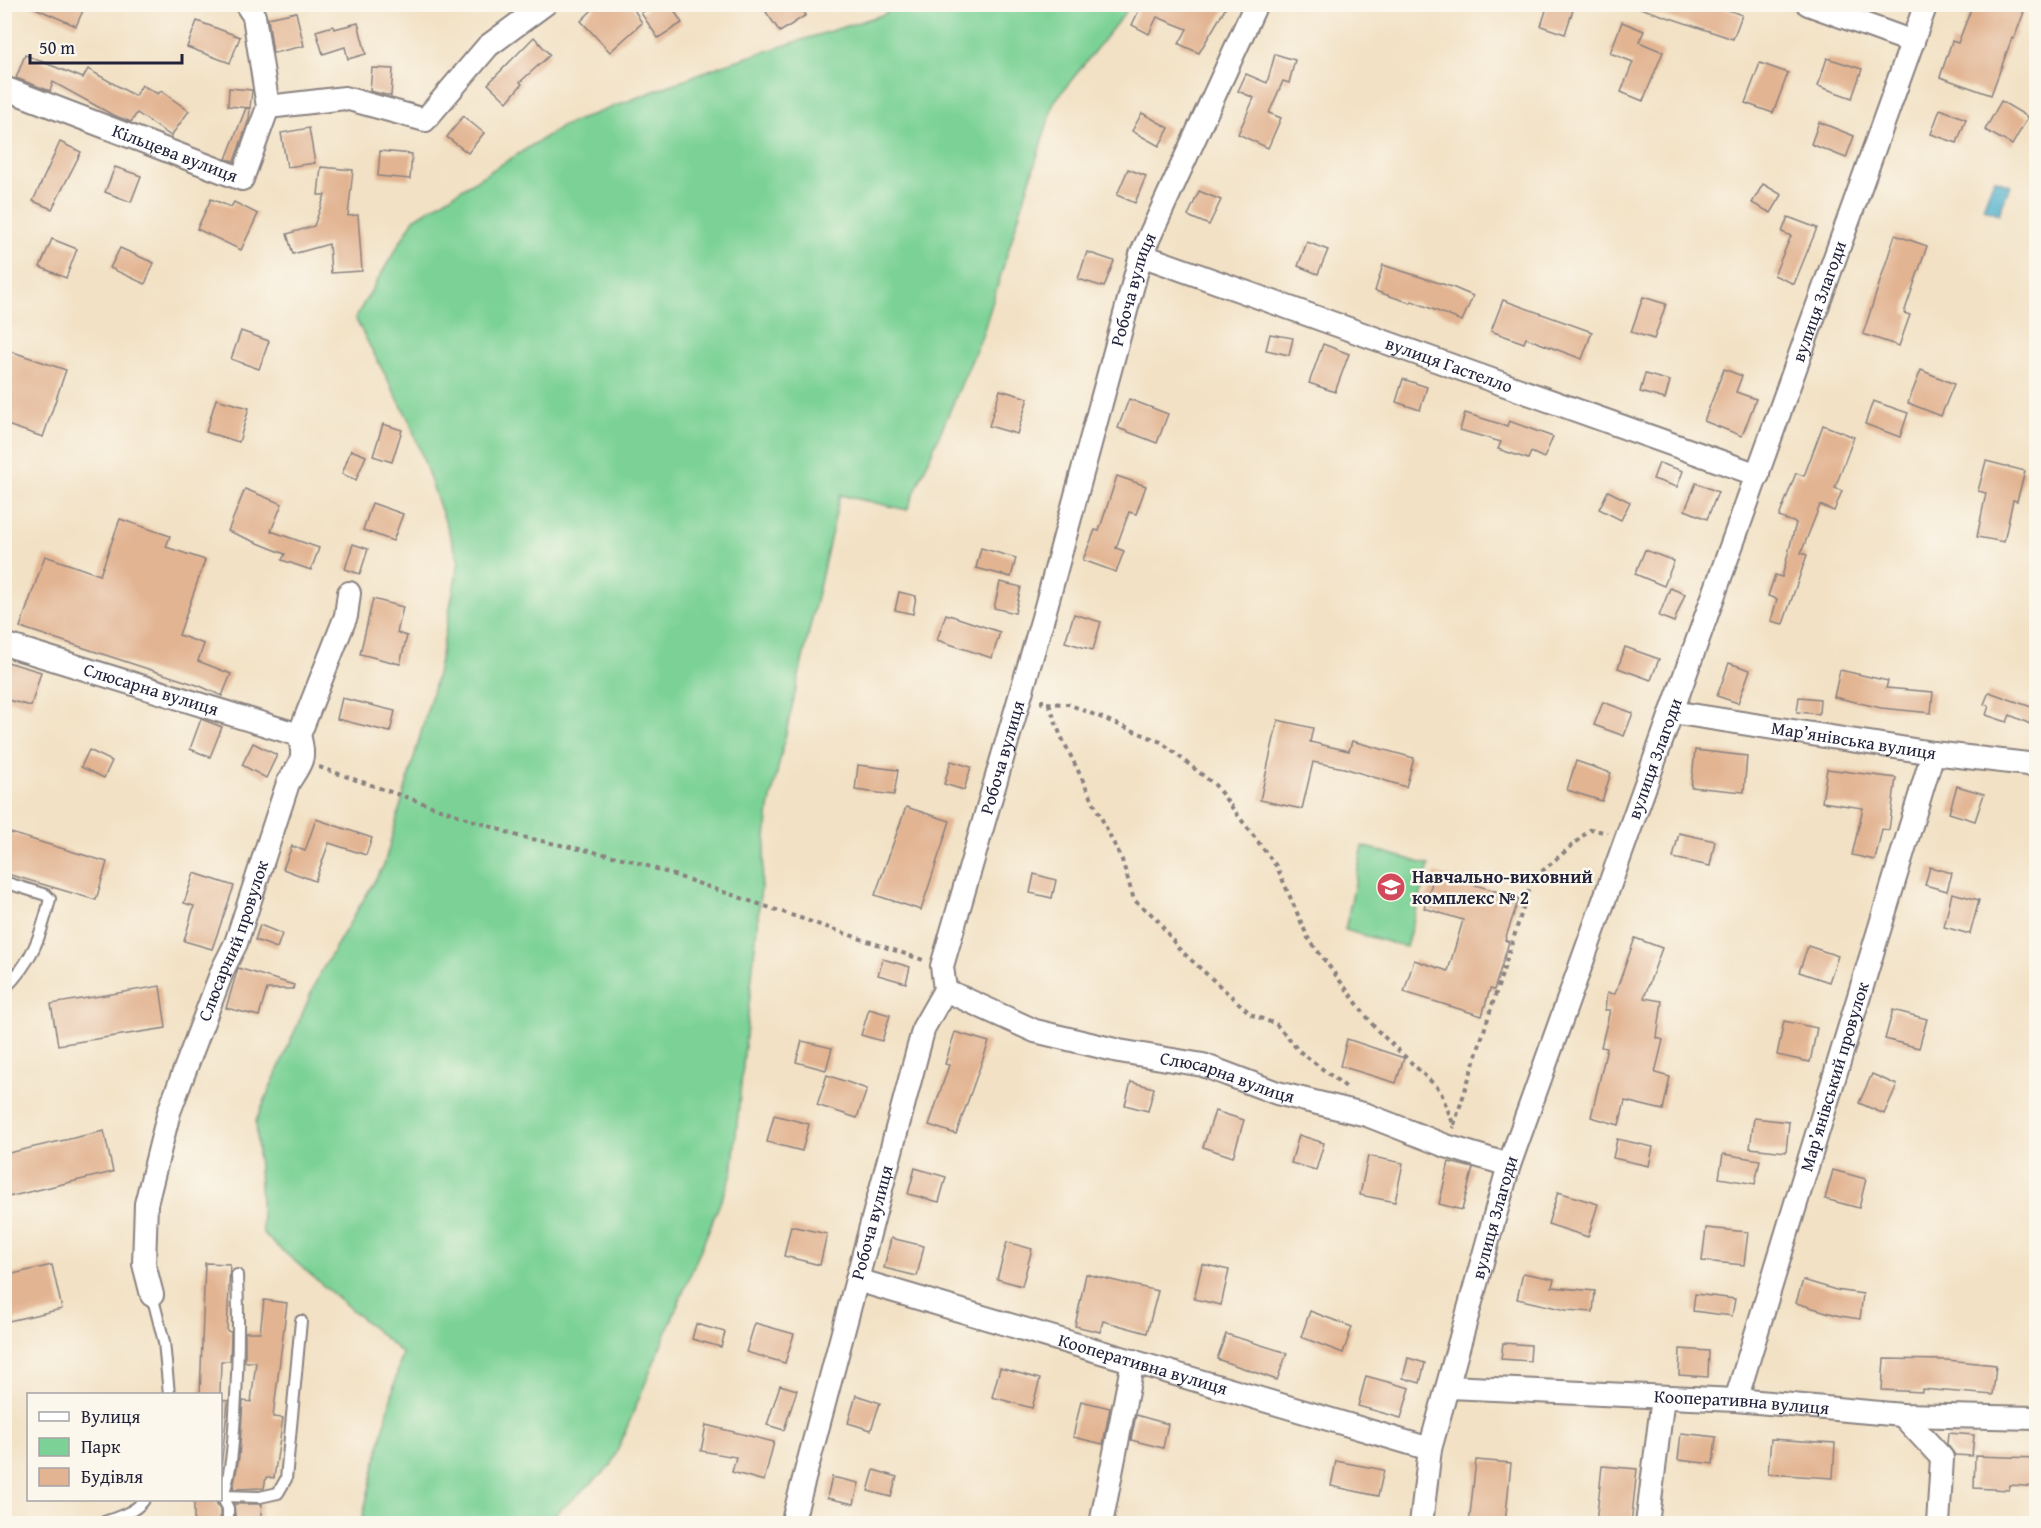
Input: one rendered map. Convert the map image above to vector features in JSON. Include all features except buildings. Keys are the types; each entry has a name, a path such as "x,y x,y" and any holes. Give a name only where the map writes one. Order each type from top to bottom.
{"street":[{"path":"229,4 250,10"},
{"path":"268,107 345,98 425,120 488,46 545,4"},
{"name":"Робоча вулиця","path":"792,1524 924,1027 945,990 942,966 1044,614 1141,255 1256,4"},
{"path":"1808,4 1912,42"},
{"name":"вулиця Злагоди","path":"1421,1524 1430,1449 1509,1165 1926,4"},
{"name":"Кільцева вулиця","path":"4,88 242,179 268,107 250,10"},
{"name":"вулиця Гастелло","path":"1141,255 1758,474"},
{"path":"302,760 303,750 299,735 346,616 348,593"},
{"name":"Слюсарна вулиця","path":"4,644 299,735"},
{"name":"Мар’янівська вулиця","path":"1672,712 1933,753 2037,765"},
{"name":"Мар’янівський провулок","path":"1736,1400 1933,753"},
{"name":"Слюсарний провулок","path":"152,1295 144,1264 146,1204 169,1112 223,969 236,943 288,783 302,760"},
{"name":"Слюсарна вулиця","path":"945,990 1035,1031 1119,1051 1203,1065 1277,1093 1450,1136 1509,1165"},
{"name":"Кооперативна вулиця","path":"857,1280 1430,1449"},
{"path":"1101,1524 1133,1361"},
{"name":"Кооперативна вулиця","path":"1448,1387 1736,1400 1902,1415 2037,1418"},
{"path":"1647,1524 1663,1397"},
{"path":"1902,1415 1942,1458 1938,1524"}],"lane":[{"path":"4,882 46,895 50,899 42,933 24,966 4,989"},
{"path":"228,1524 228,1508 222,1495 231,1472 237,1384 239,1332 237,1275"},
{"path":"152,1295 164,1342 169,1393"},
{"path":"222,1495 260,1497 278,1493 286,1479 301,1321"},
{"path":"98,1524 124,1514 143,1501"}],"path":[{"path":"1042,692 1042,703 1068,704 1161,742 1215,785 1277,867 1308,938 1376,1029 1440,1090 1450,1136"},
{"path":"1049,704 1059,734 1122,860 1134,900 1156,918 1179,948 1252,1015 1276,1024 1299,1050 1325,1073 1347,1088"},
{"path":"302,760 518,836 627,859 942,966"},
{"path":"1450,1136 1532,880 1591,828 1627,839"}],"green space":[{"path":"895,5 1131,5 1054,102 982,336 907,510 840,495 769,808 732,1174 611,1466 545,1523 361,1523 402,1353 263,1234 256,1121 319,975 384,865 437,675 459,561 410,422 355,318 414,219 563,126 725,64 885,14"},
{"path":"1363,846 1429,865 1406,947 1345,930"}],"water":[{"path":"1994,179 2010,185 1999,214 1983,208"}],"place":[{"name":"Навчально-виховний комплекс № 2","path":"1391,887"}]}
